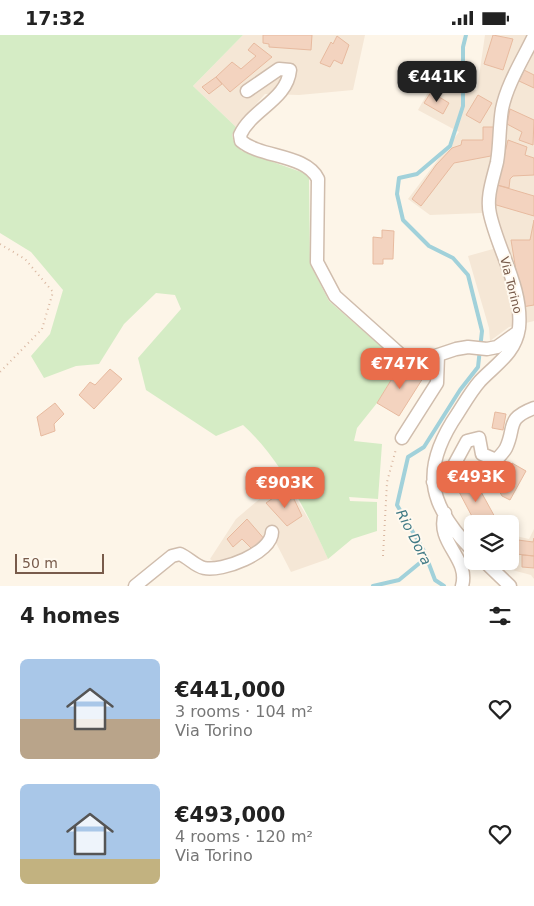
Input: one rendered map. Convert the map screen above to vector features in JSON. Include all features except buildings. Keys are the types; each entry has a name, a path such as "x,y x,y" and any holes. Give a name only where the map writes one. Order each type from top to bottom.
{"street":[{"name":"Via Torino","path":"464,539 444,513 437,498 433,482 436,453 445,431 479,382 507,357 518,332 520,319 511,276 488,205 499,148 502,109 508,90 534,36"},
{"path":"246,91 279,69 290,70 286,86 249,121 240,135 241,141 246,145 307,166 315,173 318,179 317,262 335,296 401,355 423,359 468,347 487,349 497,347 518,332"},
{"path":"402,438 437,383 438,355"},
{"path":"433,482 441,483 448,476 467,441 479,439 482,454 496,461 506,448 510,428 520,413 534,408"},
{"name":"Via Torino","path":"444,513 441,523 442,531 460,564 464,576 462,586"},
{"path":"135,586 172,556 180,554 205,568 230,567 267,544 272,537 272,532"},
{"path":"493,570 510,586"}],"path":[{"path":"0,244 25,259 53,292 42,329 0,372"},
{"path":"383,556 387,482 395,452 402,438"}],"shaded area":[{"path":"243,35 365,35 353,90 299,95 265,94 236,127 193,86"},
{"path":"485,35 534,35 534,321 509,327 490,341 489,328 468,256 493,249 482,213 430,215 408,199 459,132 418,110 432,85 453,92 477,90"},
{"path":"284,478 315,530 328,559 291,572 275,541 229,572 210,559 236,519"},
{"path":"534,529 534,579 531,575 512,570 519,570 519,537 529,539"}],"green space":[{"path":"0,35 243,35 193,86 236,127 232,135 235,145 242,151 304,173 309,177 310,264 329,301 401,364 377,403 357,428 354,441 382,444 378,499 349,497 350,501 377,502 377,531 352,539 328,559 292,487 269,454 243,425 216,436 146,390 138,358 181,309 175,295 156,293 124,324 99,364 76,366 44,378 31,356 50,334 63,290 31,252 0,233"}],"waterway":[{"name":"Rio Dora","path":"444,586 435,580 424,551 397,505 408,457 424,447 460,390 478,367 482,331 468,275 453,258 429,246 403,220 397,194 399,178 417,174 450,146 463,106 463,47 466,35"},
{"path":"373,586 399,580 427,557"}]}
